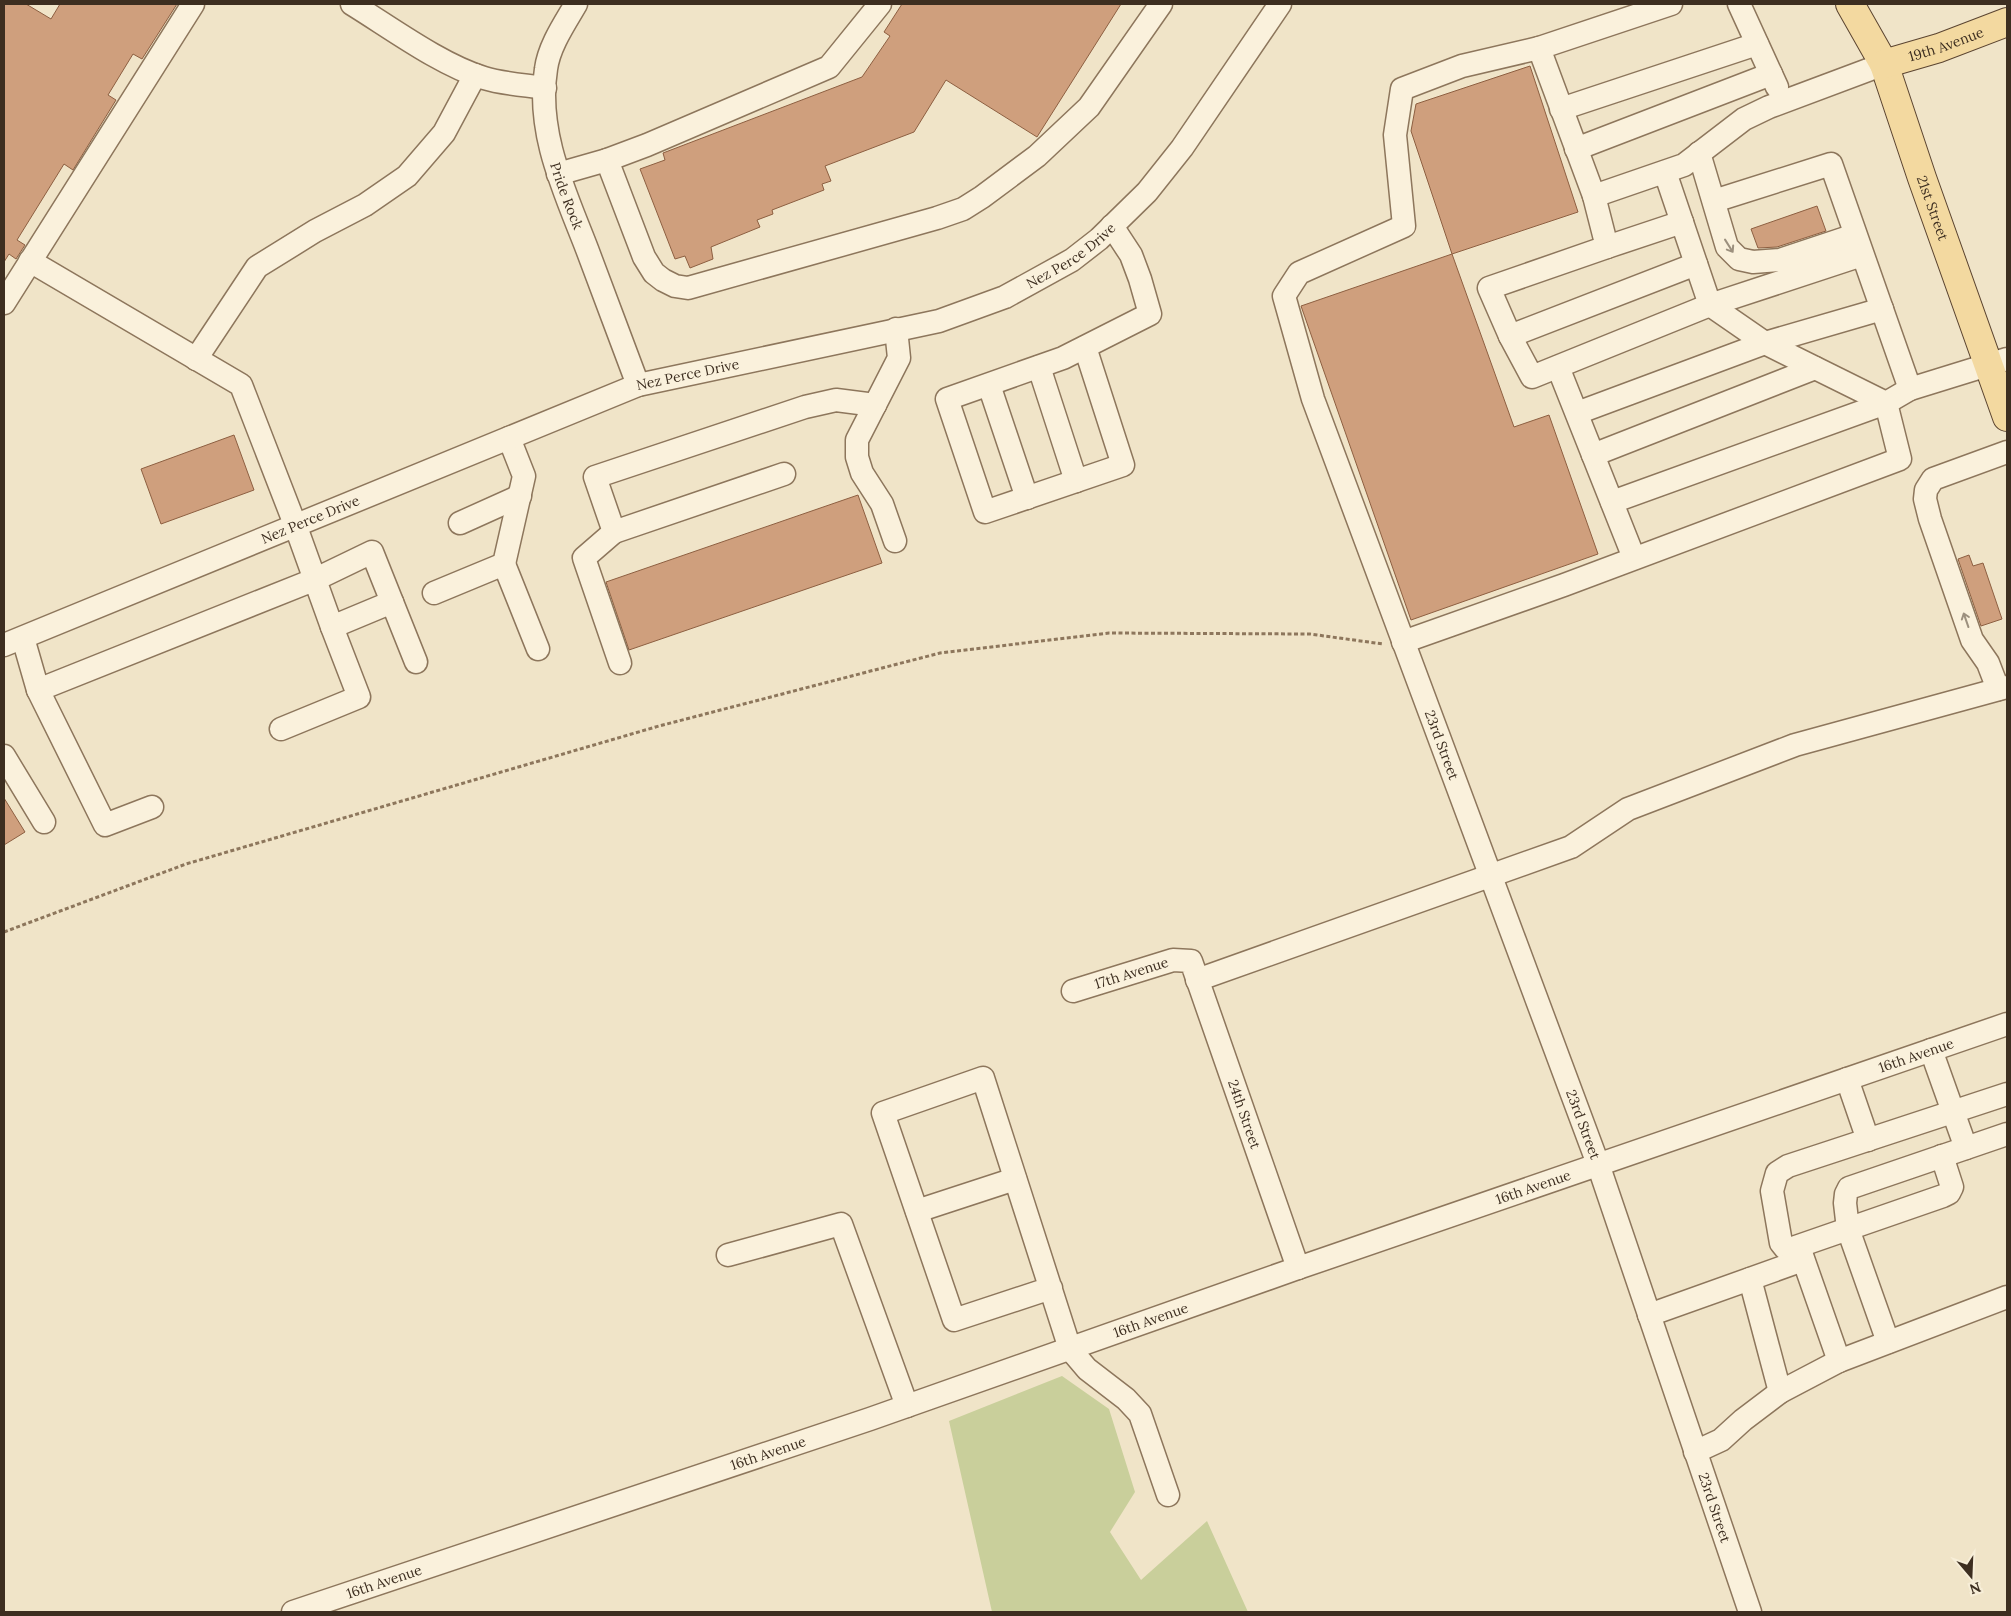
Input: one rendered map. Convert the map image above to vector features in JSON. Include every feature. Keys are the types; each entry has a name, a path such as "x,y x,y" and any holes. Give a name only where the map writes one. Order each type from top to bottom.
{"main road":[{"name":"21st Street","path":"1850,4 1884,64 1922,178 1998,362 2007,417"},
{"name":"19th Avenue","path":"1884,64 1939,48 2007,22"}],"street":[{"path":"4,303 192,4"},
{"path":"352,4 447,62 485,79 545,88"},
{"name":"Pride Rock","path":"576,4 550,52 546,69 547,132 558,174 638,385"},
{"path":"558,174 607,160 647,145 829,66 880,4"},
{"path":"607,160 644,257 654,273 674,286 688,288 962,209 982,197 1037,156 1089,107 1161,4"},
{"name":"Nez Perce Drive","path":"13,642 638,385 939,321 1005,297 1072,260 1099,239 1147,192 1182,148 1280,4"},
{"path":"1607,247 1594,196 1539,48 1671,4"},
{"path":"1739,4 1784,102"},
{"path":"1561,108 1758,44"},
{"name":"23rd Street","path":"1539,48 1462,66 1402,89 1395,135 1404,226 1299,273 1284,296 1313,399 1598,1164 1747,1611"},
{"path":"1594,196 1684,165 1744,119 1884,64"},
{"path":"196,359 257,267 315,231 365,206 407,176 444,132 475,74"},
{"path":"1576,149 1771,74"},
{"path":"1699,153 1727,247 1739,259 1753,262 1780,260 1859,245"},
{"path":"1714,201 1831,164 1910,389"},
{"path":"1404,642 1900,459 1886,403 1765,343 1710,305 1665,172"},
{"path":"1682,222 1489,288 1510,336 1532,378 1859,245"},
{"path":"1085,347 1123,465 985,512 947,399 1039,367 1085,347 1150,314 1131,254 1112,226"},
{"path":"30,261 241,385 316,579 359,697 281,729"},
{"path":"1510,336 1696,264"},
{"path":"1576,413 1765,343 1882,309"},
{"path":"895,541 882,504 862,473 857,457 857,440 899,358 896,329"},
{"path":"1612,502 1886,403 1910,389 1998,362"},
{"path":"1039,367 1076,481"},
{"path":"1558,367 1634,558"},
{"path":"1593,455 1815,368"},
{"path":"989,385 1027,498"},
{"path":"614,532 595,477 805,407 836,400 875,405"},
{"path":"509,438 524,476 504,564 538,649"},
{"path":"2002,688 1972,640 1930,520 1925,499 1928,483 1933,479 2007,452"},
{"path":"620,663 584,558 614,532 784,474"},
{"path":"460,523 520,496"},
{"path":"38,690 316,579 372,552 416,662"},
{"path":"434,593 504,564"},
{"path":"332,627 392,602"},
{"path":"13,642 105,825 152,807"},
{"name":"17th Avenue","path":"1073,990 1173,960 1194,970 1491,876 1571,847 1628,809 1795,745 2002,688"},
{"path":"4,756 44,822"},
{"name":"24th Street","path":"1194,970 1298,1268"},
{"name":"16th Avenue","path":"293,1612 907,1406 1298,1268 2007,1024"},
{"path":"1931,1050 1966,1148"},
{"path":"1051,1288 954,1320 883,1113 982,1078 1051,1288 1070,1349 1087,1369 1126,1399 1140,1414 1168,1495"},
{"path":"1847,1079 1868,1140"},
{"path":"1801,1253 1785,1248 1781,1243 1772,1190 1777,1173 1788,1166 2007,1094"},
{"path":"1888,1342 1848,1229 1844,1203 1846,1194 1850,1188 2007,1134"},
{"path":"1649,1316 1750,1279 1848,1229 1943,1196 1952,1187 1942,1156"},
{"path":"916,1211 1015,1179"},
{"path":"728,1255 841,1224 907,1406"},
{"path":"1801,1253 1839,1362"},
{"path":"1750,1279 1780,1392"},
{"path":"1695,1452 1715,1444 1780,1392 1839,1362 2007,1297"}],"path":[{"path":"4,932 186,864 658,726 940,653 1109,633 1310,634 1384,644 1404,642"}],"green space":[{"path":"1062,1376 1109,1409 1135,1492 1110,1532 1141,1580 1207,1521 1248,1612 992,1612 949,1421"}],"building":[{"path":"4,4 26,4 51,19 60,4 177,4 142,59 133,54 108,95 116,100 73,170 64,164 17,240 25,245 16,259 9,254 4,262"},
{"path":"902,4 1121,4 1037,137 946,80 914,132 825,166 831,181 822,184 824,190 772,210 773,214 757,220 760,227 711,247 713,259 690,268 685,256 675,259 640,169 665,160 663,153 862,77 890,36 884,32"},
{"path":"1530,66 1578,212 1452,254 1411,131 1416,104"},
{"path":"1817,206 1826,231 1777,247 1758,248 1751,229"},
{"path":"1452,254 1514,427 1549,415 1598,554 1411,620 1301,306"},
{"path":"234,435 254,490 161,524 141,469"},
{"path":"858,495 882,563 629,650 606,582"},
{"path":"1969,555 1973,566 1983,563 2002,619 1981,626 1958,559"},
{"path":"4,798 25,832 4,845"}]}
